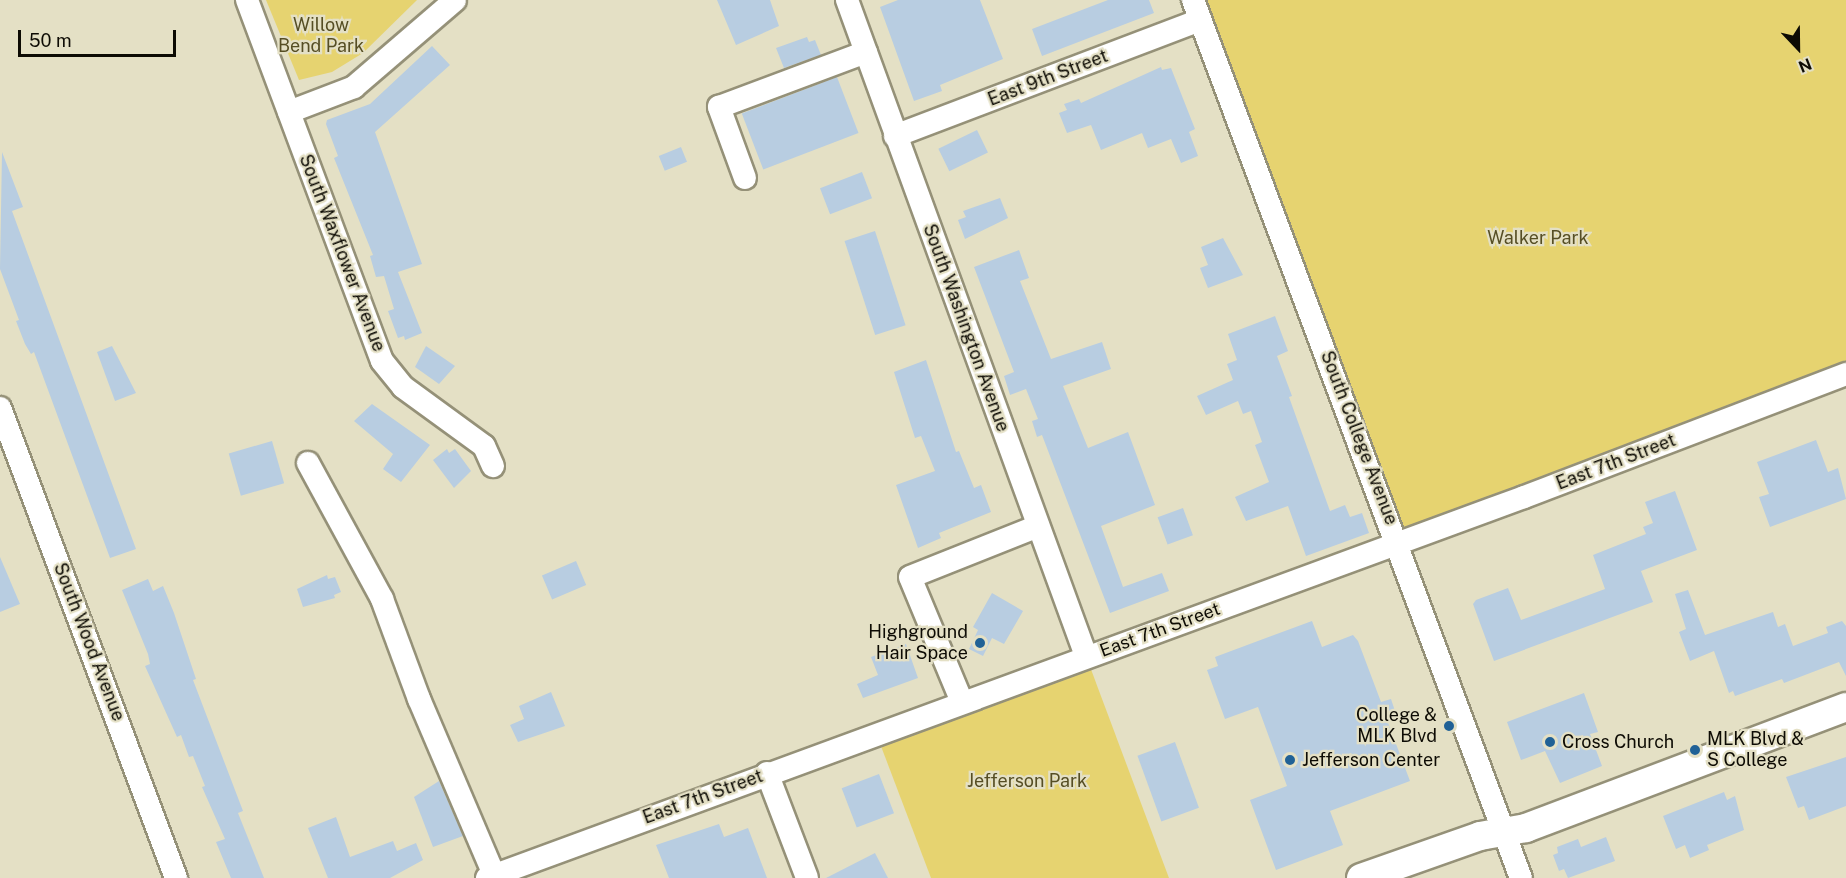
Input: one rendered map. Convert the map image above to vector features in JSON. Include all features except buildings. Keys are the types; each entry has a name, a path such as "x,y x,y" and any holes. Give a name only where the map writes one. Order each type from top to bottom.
{"main road":[{"path":"1361,878 1480,836 1549,820 1846,707"}],"street":[{"name":"South Waxflower Avenue","path":"247,0 382,361 403,387 484,446 493,466"},
{"name":"South Washington Avenue","path":"847,0 1086,656"},
{"path":"289,111 354,87 449,2"},
{"name":"East 9th Street","path":"895,136 1196,10"},
{"name":"South College Avenue","path":"1196,10 1398,543 1521,878"},
{"path":"745,178 719,107 866,52"},
{"name":"East 7th Street","path":"491,877 767,773 1398,543 1839,377"},
{"name":"South Wood Avenue","path":"0,408 176,878"},
{"path":"308,464 382,599 419,699 491,877"},
{"path":"962,702 910,577 1038,526"},
{"path":"767,773 807,878"}],"green space":[{"name":"Willow Bend Park","path":"266,0 417,0 363,53 332,72 299,80"},
{"name":"Walker Park","path":"1193,0 1846,0 1846,374 1399,543"},
{"name":"Jefferson Park","path":"1086,656 1169,878 931,878 876,733"}],"place":[{"name":"Highground Hair Space","path":"980,643"},
{"name":"College & MLK Blvd","path":"1449,726"},
{"name":"Cross Church","path":"1550,742"},
{"name":"MLK Blvd & S College","path":"1695,750"},
{"name":"Jefferson Center","path":"1290,760"}]}
